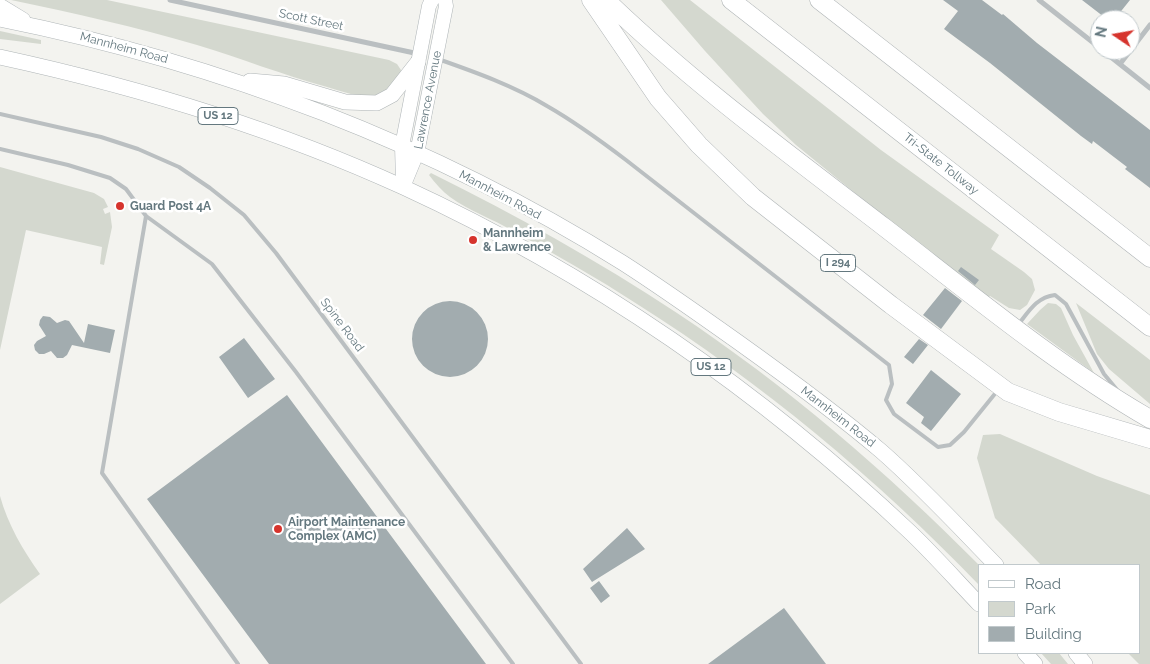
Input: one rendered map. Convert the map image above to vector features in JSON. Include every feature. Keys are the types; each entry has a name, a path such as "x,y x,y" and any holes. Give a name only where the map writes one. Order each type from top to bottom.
{"highway":[{"name":"I 294","path":"591,0 658,98 699,145 754,197 1008,392 1060,412 1150,439"},
{"path":"606,0 708,90 1015,328 1081,377 1149,419"},
{"name":"Tri-State Tollway","path":"731,0 1150,327"},
{"path":"819,0 1150,258"}],"main road":[{"name":"Lawrence Avenue","path":"403,187 402,146 429,6 432,0"},
{"name":"Lawrence Avenue","path":"403,187 417,153 446,6 445,0"},
{"path":"0,6 30,25"},
{"name":"Mannheim Road","path":"0,19 145,53 229,79 353,125 417,153 516,202 624,264 722,330 787,377 881,452 995,564"},
{"name":"US 12","path":"0,57 129,88 234,121 322,153 403,187 535,255 592,288 726,377 862,488 913,535 978,603"},
{"path":"229,79 284,84 345,102 377,103 392,95 419,58"},
{"path":"1026,654 1035,664"},
{"path":"1077,654 1085,664"}],"street":[{"name":"Scott Street","path":"170,0 419,58"},
{"path":"1039,0 1090,40"},
{"path":"1120,64 1150,25"},
{"path":"1115,60 1150,88"}],"lane":[{"path":"436,59 467,69 546,105 591,134 626,160 890,365 892,384 886,400 894,414 938,447 950,446 964,432 1001,386"},
{"name":"Spine Road","path":"0,114 101,138 138,149 178,167 210,188 244,215 276,253 581,664"},
{"path":"0,149 68,165 110,178 126,189 146,216 212,264 296,372 513,664"},
{"path":"146,216 102,473 238,664"},
{"path":"1015,328 1036,303 1045,296 1055,295 1066,304 1104,374 1124,398 1149,419"}],"green space":[{"path":"11,0 107,0 389,60 397,64 401,70 396,83 384,92 370,97 357,96 174,38"},
{"path":"661,0 690,0 881,150 999,235 991,249 1032,279 1035,290 1027,305 1020,310 1009,308 990,296 986,300 796,145 763,114"},
{"path":"0,31 41,40 41,44 0,39"},
{"path":"0,167 94,193 104,199 108,207 103,209 105,214 110,212 112,227 104,265 100,264 102,247 26,230 0,350"},
{"path":"431,173 494,205 587,257 677,313 758,370 835,432 944,530 978,564 978,584 900,507 858,470 773,399 729,366 622,294 544,248 457,202 447,195 429,175"},
{"path":"1048,303 1056,304 1061,308 1073,335 1094,373 1027,324"},
{"path":"1076,303 1150,360 1150,404 1109,369 1097,354"},
{"path":"1000,434 1097,476 1150,495 1150,664 1139,664 1129,654 1140,654 1140,564 1040,564 995,518 977,458 983,435"},
{"path":"0,496 7,517 17,537 40,574 0,604"},
{"path":"1042,654 1060,654 1068,664 1051,664"}],"building":[{"path":"943,0 982,0 1003,14 1037,43 1150,130 1150,188 1125,169 1127,167 1093,141 1092,144 1081,136 990,63 944,29 958,11"},
{"path":"1082,0 1130,0 1122,10 1095,10"},
{"path":"961,267 979,280 975,285 958,271"},
{"path":"945,288 962,301 941,329 923,315"},
{"path":"443,301 457,301 471,307 482,318 488,332 485,354 477,366 457,377 443,377 429,371 418,360 412,346 412,332 418,318 429,307"},
{"path":"43,316 50,317 57,323 65,320 69,321 84,343 88,324 115,330 110,353 72,345 67,355 63,358 57,358 51,351 39,354 35,350 34,345 46,336 39,325"},
{"path":"244,338 275,379 248,398 219,357"},
{"path":"919,339 928,345 913,364 904,357"},
{"path":"931,370 961,394 931,431 921,423 924,417 906,403"},
{"name":"Airport Maintenance Complex (AMC)","path":"287,395 486,664 269,664 147,499"},
{"path":"627,528 645,549 592,582 583,569"},
{"path":"599,581 610,596 601,603 590,588"},
{"path":"784,608 826,664 708,664"}],"place":[{"name":"Guard Post 4A","path":"120,206"},
{"name":"Mannheim & Lawrence","path":"473,240"},
{"name":"Airport Maintenance Complex (AMC)","path":"278,529"}]}
